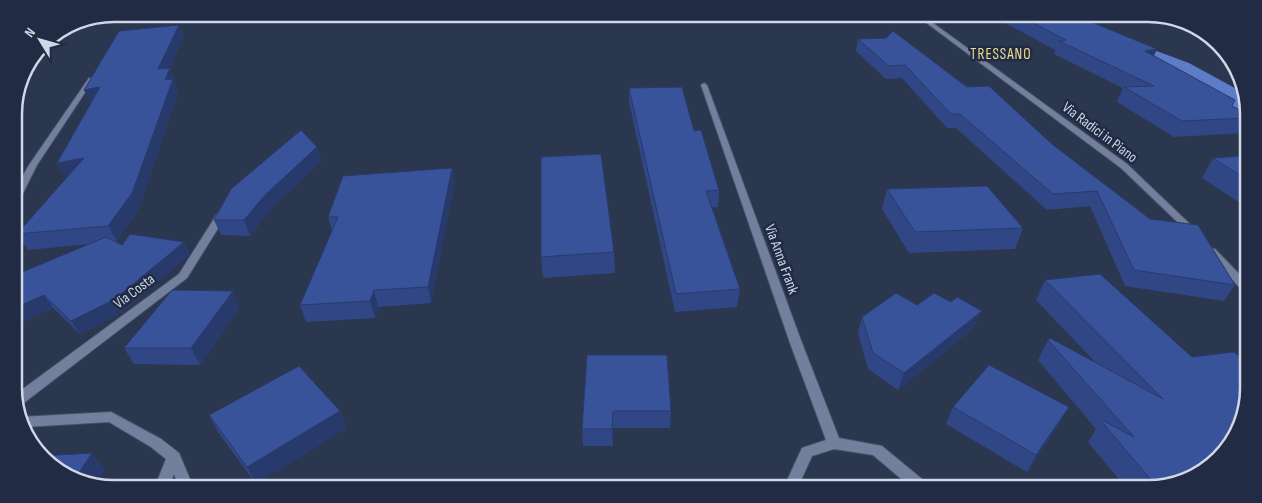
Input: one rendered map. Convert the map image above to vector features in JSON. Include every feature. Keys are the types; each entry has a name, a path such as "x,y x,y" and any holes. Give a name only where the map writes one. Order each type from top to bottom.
{"street":[{"name":"Via Radici in Piano","path":"928,22 1124,166 1197,237"},
{"path":"23,184 33,165 97,71"},
{"name":"Via Anna Frank","path":"704,86 834,443"},
{"name":"Via Costa","path":"23,395 183,276 228,205"},
{"path":"1204,243 1240,282"},
{"path":"29,422 111,417 156,443 174,457 184,480"},
{"path":"795,480 807,452 834,443 877,450 913,480"},
{"path":"165,480 174,457"}],"building":[{"path":"1032,22 1091,22 1157,49 1145,51 1235,100 1232,106 1240,110 1240,118 1182,121 1124,87 1154,86 1059,41 1066,40"},
{"path":"179,25 158,69 170,68 165,80 173,79 132,193 108,226 23,234 23,228 84,158 57,163 100,87 84,90 119,31"},
{"path":"893,31 967,87 989,86 1053,145 1150,219 1198,225 1235,285 1134,270 1097,191 1053,194 960,114 951,114 905,65 889,66 858,39 886,38"},
{"path":"682,87 694,131 701,130 719,190 706,191 740,289 676,294 629,88"},
{"path":"301,130 317,147 265,195 244,220 214,220 231,189"},
{"path":"601,154 614,252 541,257 541,157"},
{"path":"1240,156 1240,175 1213,158"},
{"path":"452,168 428,287 374,290 370,301 300,305 338,217 328,217 343,176"},
{"path":"987,186 1023,228 915,232 887,189"},
{"path":"130,234 184,242 115,299 71,321 44,295 22,305 22,272 106,237 122,245"},
{"path":"1100,274 1192,357 1234,352 1240,357 1240,389 1235,418 1221,445 1213,454 1204,462 1183,474 1166,479 1151,480 1101,421 1134,437 1048,340 1050,338 1163,399 1045,280"},
{"path":"172,290 233,291 191,348 124,348"},
{"path":"896,293 917,305 934,293 951,302 957,297 982,311 904,373 873,353 862,317"},
{"path":"587,355 667,355 671,411 613,411 612,429 582,429"},
{"path":"989,365 1069,407 1036,455 953,407"},
{"path":"299,366 340,411 247,467 209,415"},
{"path":"92,453 79,473 63,465 51,455"}],"waterway":[{"path":"1116,43 1181,68 1239,100"}],"district":[{"name":"TRESSANO","path":"1001,54"}]}
